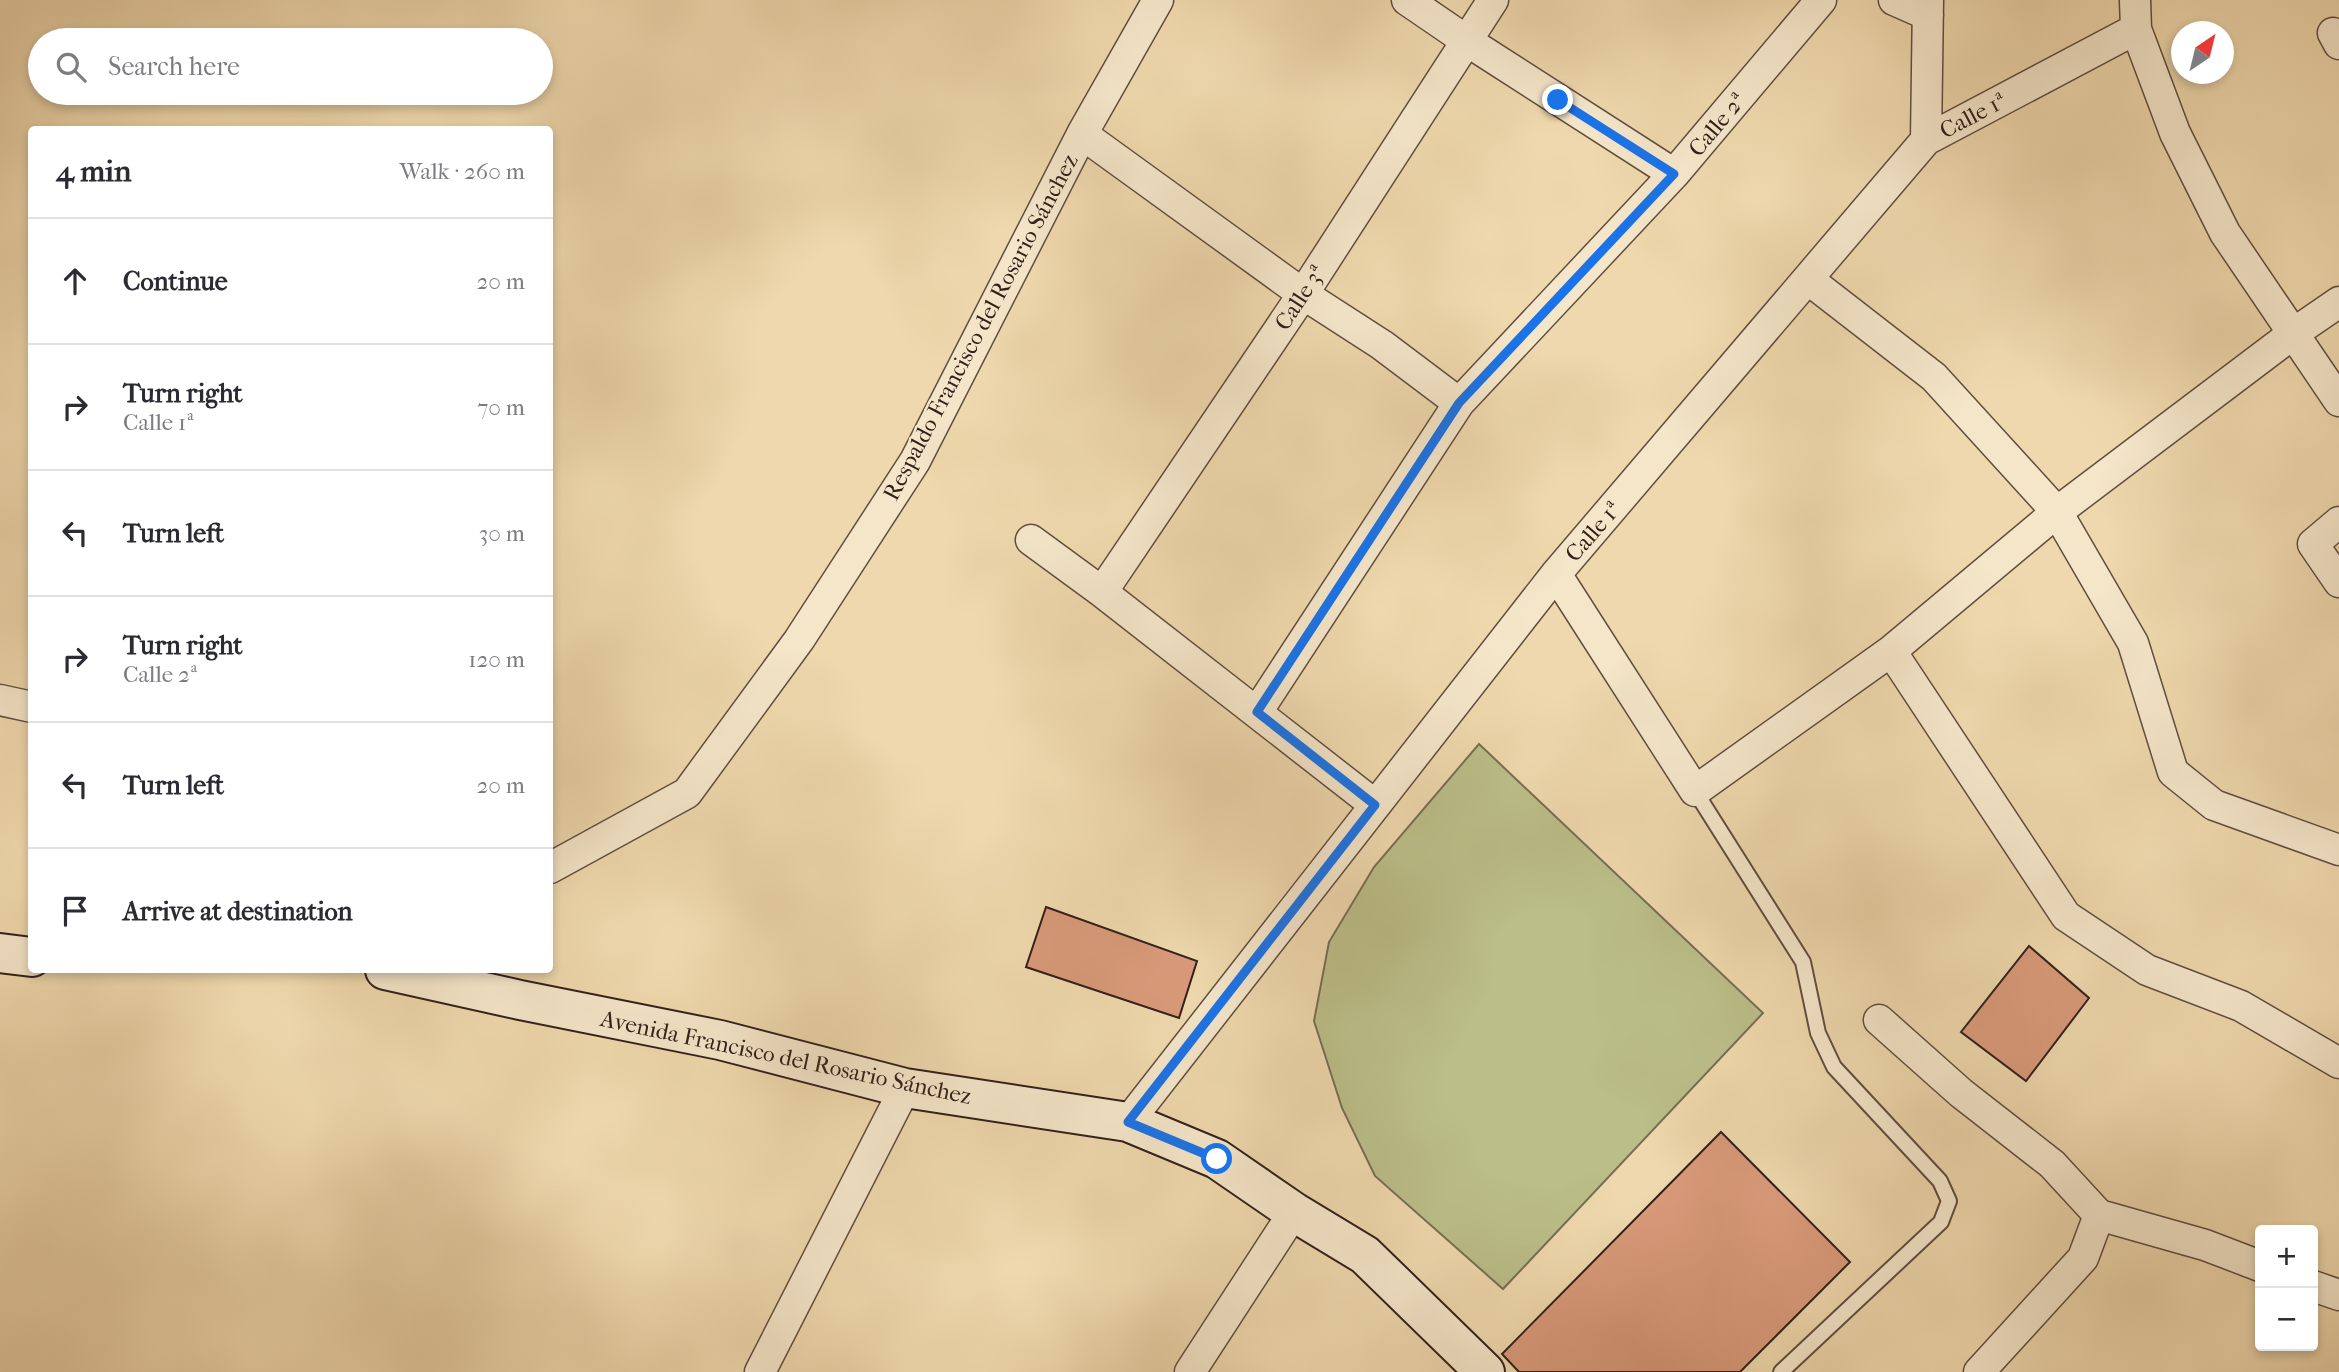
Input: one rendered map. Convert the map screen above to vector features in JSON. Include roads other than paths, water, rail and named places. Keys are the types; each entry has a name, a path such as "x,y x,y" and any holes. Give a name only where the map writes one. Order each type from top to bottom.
{"main road":[{"path":"0,953 28,956"},
{"name":"Avenida Francisco del Rosario Sánchez","path":"398,973 720,1040 905,1088 1128,1122 1217,1159 1293,1212 1365,1255 1485,1372"}],"street":[{"name":"Respaldo Francisco del Rosario Sánchez","path":"553,866 687,793 799,640 915,461 1082,134 1158,0"},
{"path":"1407,0 1674,174"},
{"name":"Calle 3ª","path":"1102,592 1303,294 1493,0"},
{"name":"Calle 2ª","path":"1257,712 1459,403 1674,174 1821,0"},
{"path":"1894,0 1928,8 1926,140"},
{"path":"2135,14 2175,133 2225,233 2339,401"},
{"name":"Calle 1ª","path":"1128,1122 1556,574 1926,140 2135,14"},
{"path":"1082,134 1303,294 1382,345 1459,403"},
{"path":"1809,280 1934,377 2057,512 2133,643 2173,772 2214,805 2339,850"},
{"path":"1556,574 1695,791 1891,651 2057,512 2339,302"},
{"path":"2339,522 2313,544 2339,582"},
{"path":"1031,540 1102,592 1375,805"},
{"path":"1891,651 2066,916 2147,970 2241,1006 2339,1063"},
{"path":"0,700 28,705"},
{"path":"1879,1020 1962,1093 2052,1164 2099,1215 2205,1245 2255,1264"},
{"path":"760,1372 905,1088"},
{"path":"1190,1372 1293,1212"},
{"path":"1979,1372 2083,1258 2099,1215"}],"lane":[{"path":"1695,791 1803,962 1818,1033 1834,1067 1940,1181 1949,1201 1941,1222 1781,1372"}]}
